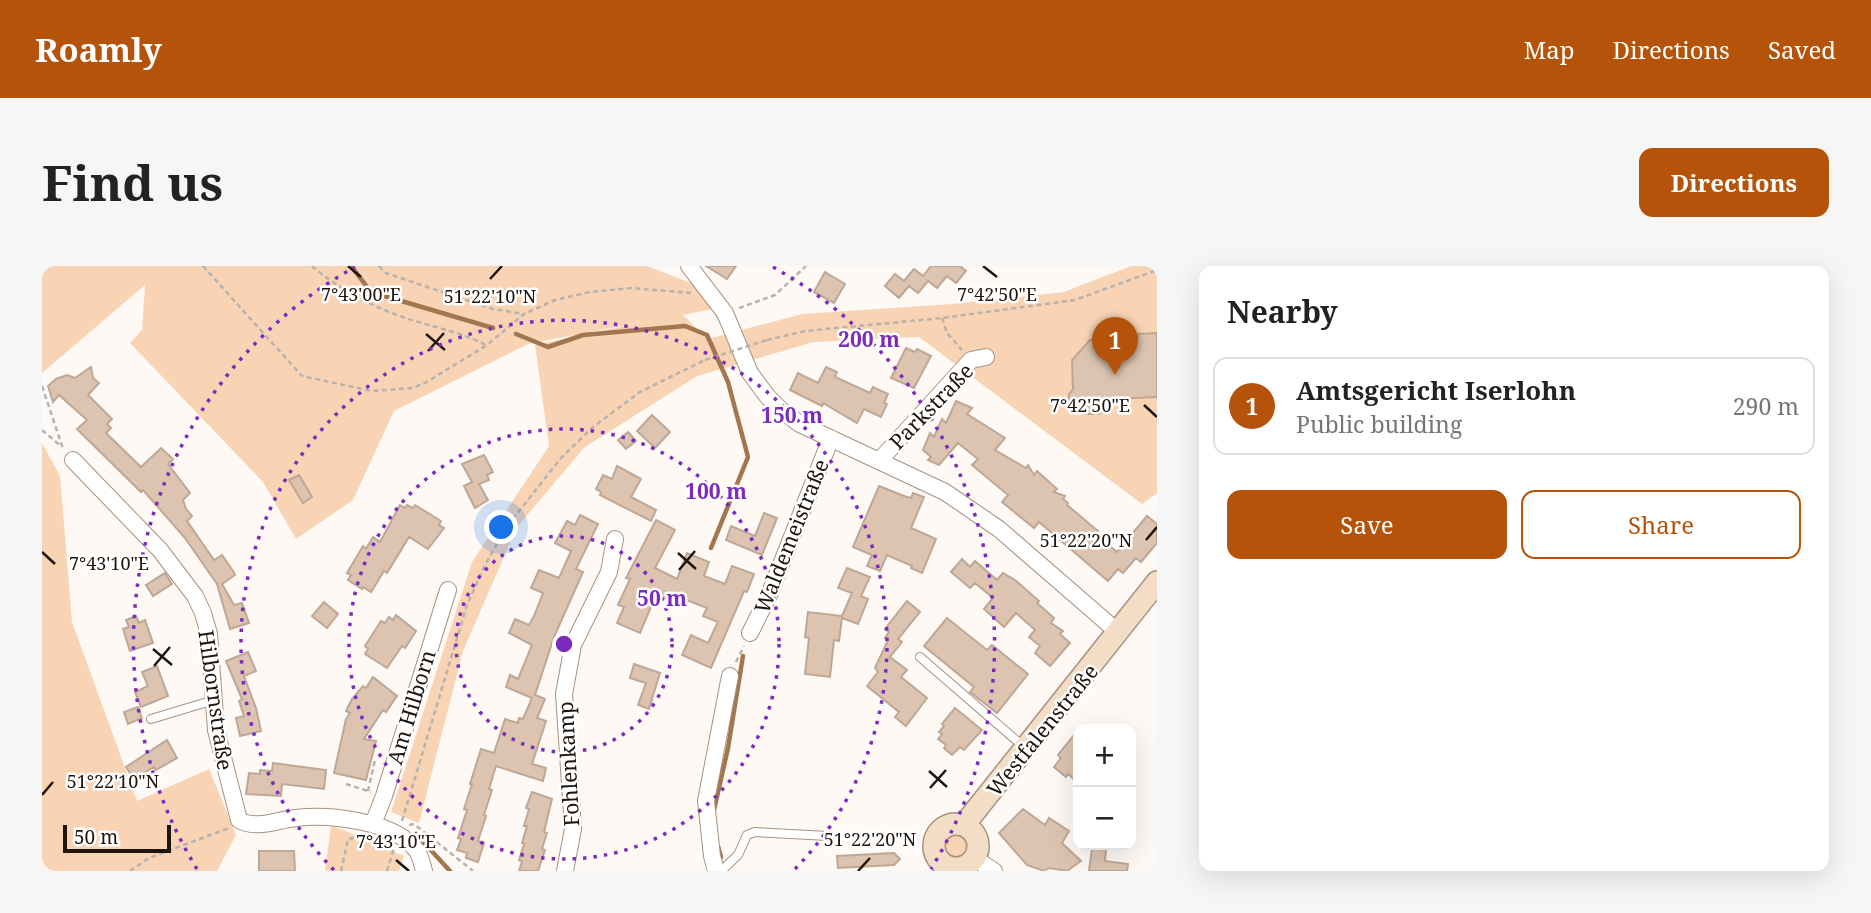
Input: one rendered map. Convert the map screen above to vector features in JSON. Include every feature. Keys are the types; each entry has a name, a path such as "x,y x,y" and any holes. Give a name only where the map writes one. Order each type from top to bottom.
{"main road":[{"path":"1119,633 1157,582"},
{"path":"1119,633 1157,601"},
{"name":"Westfalenstraße","path":"964,825 1119,633"},
{"path":"951,824 964,825 974,833 977,852 974,858 963,867 956,868 942,863 929,864 939,831 951,824"}],"street":[{"name":"Parkstraße","path":"689,266 725,313 750,373 782,411 800,424 946,492 999,529 1119,633"},
{"name":"Parkstraße","path":"879,461 978,359"},
{"name":"Waldemeistraße","path":"750,633 769,595 831,438"},
{"name":"Hilbornstraße","path":"67,454 160,550 195,596 203,613 209,634 216,730 239,820"},
{"name":"Fohlenkamp","path":"565,871 573,829 564,694 573,645 609,572 615,539"},
{"name":"Am Hilborn","path":"373,824 376,794 448,590"},
{"path":"718,871 712,856 706,802 730,676"},
{"path":"239,820 248,825 321,817 373,824 398,834 416,850 424,871"},
{"path":"974,858 994,871"}],"lane":[{"path":"919,657 1026,749"},
{"path":"150,719 214,700"},
{"path":"718,871 738,855 747,835 755,832 828,836"}],"path":[{"path":"202,266 302,376 372,391 412,388 488,345 524,314 555,300 590,292 643,288 712,295"},
{"path":"312,266 330,282 388,312 471,337 488,345"},
{"path":"379,266 386,273 481,305 524,314"},
{"path":"730,311 775,295 806,266"},
{"path":"387,871 467,605 484,567 505,529 561,458 612,411 649,387 705,360 767,340 805,331 942,318 1075,300 1157,270"},
{"path":"942,318 947,333 978,359"},
{"path":"42,386 67,454"},
{"path":"42,430 67,454"},
{"path":"730,676 750,633"},
{"path":"346,785 376,794 375,761"},
{"path":"130,871 149,858 228,829 239,820"},
{"path":"341,871 348,839 372,836 373,824"},
{"path":"398,834 408,825 414,824 473,871"}],"shaded area":[{"path":"42,266 647,266 693,284 712,309 683,315 708,339 802,314 952,304 1064,292 1131,266 1157,266 1157,493 1142,504 919,337 814,342 697,376 585,447 517,527 463,651 419,823 391,812 472,562 549,446 535,345 653,320 528,344 394,411 353,500 296,539 263,482 130,343 142,330 145,285 42,373"},
{"path":"42,443 60,476 72,622 137,801 209,769 236,835 217,871 42,871"},
{"path":"331,825 404,856 399,871 325,871"},
{"path":"956,835 964,838 967,846 964,854 956,857 948,854 945,846 948,838"}],"building":[{"path":"706,266 736,266 727,279"},
{"path":"931,266 960,266 966,271 956,283 947,276 937,288 928,281 918,293 909,286 899,298 885,286 895,274 904,281 914,269 923,276"},
{"path":"825,272 845,284 834,303 814,292"},
{"path":"1157,333 1157,397 1113,399 1099,414 1084,414 1069,402 1069,394 1073,389 1072,360 1090,340"},
{"path":"906,348 915,352 917,349 931,356 914,388 891,378"},
{"path":"91,367 93,378 99,383 88,395 112,419 107,424 111,428 106,433 141,467 161,448 173,459 168,464 190,493 183,500 192,516 187,521 214,560 222,555 233,571 235,575 222,584 234,605 242,603 249,623 230,629 217,584 185,538 143,490 141,492 77,429 87,420 59,395 53,402 48,386 67,375 75,378"},
{"path":"826,367 837,372 835,377 870,393 873,387 888,394 881,417 864,409 857,423 823,403 822,406 790,390 798,373 818,383"},
{"path":"956,401 972,408 967,414 1005,438 995,450 1026,468 1028,465 1034,475 1037,471 1057,489 1054,492 1065,496 1063,499 1067,505 1098,531 1095,534 1117,552 1147,516 1157,524 1157,543 1141,562 1136,558 1123,573 1118,569 1108,581 1039,522 1034,528 1002,502 1008,495 972,465 978,459 958,443 939,465 928,460 931,457 923,450 930,433 934,437 942,419 946,423"},
{"path":"652,415 670,432 655,448 637,431"},
{"path":"628,432 636,441 626,449 618,440"},
{"path":"484,455 493,472 487,475 489,480 479,484 488,500 475,508 464,486 472,482 462,464"},
{"path":"617,466 641,479 631,497 656,510 651,521 600,495 601,492 596,489 603,475 612,479"},
{"path":"299,475 312,497 303,503 289,480"},
{"path":"879,486 911,498 913,493 924,497 911,528 936,539 922,573 887,555 880,571 867,566 872,555 853,547"},
{"path":"400,505 413,508 415,505 441,521 439,525 444,528 428,549 409,537 387,573 384,571 371,592 363,587 362,589 348,580 351,575 347,573 363,546 366,549 373,537 380,542"},
{"path":"764,513 777,518 762,555 726,540 731,526 755,536"},
{"path":"580,515 598,524 576,569 583,572 554,637 535,695 545,699 537,718 546,721 532,764 546,768 543,781 496,766 478,841 484,843 478,862 466,858 467,853 457,850 467,810 464,809 481,749 494,753 505,719 518,723 519,718 523,719 532,698 506,687 510,675 518,679 532,645 509,633 515,619 529,625 534,616 543,593 531,588 539,570 559,578 571,551 555,543 567,521 575,525"},
{"path":"656,520 675,530 655,568 677,579 687,553 709,562 704,576 725,584 732,566 754,574 711,668 682,655 691,635 708,643 718,622 703,616 707,608 666,592 666,598 655,597 640,633 617,623 624,607 618,605 630,579 626,578"},
{"path":"962,559 970,567 975,561 997,580 1003,573 1015,580 1054,618 1051,623 1063,631 1060,634 1070,643 1050,666 1035,653 1040,646 1029,637 1035,630 1016,613 1004,627 984,609 993,598 975,583 970,588 951,572"},
{"path":"847,568 870,577 861,596 868,599 858,624 842,618 839,641 834,640 830,677 805,674 809,638 805,637 808,612 842,616 852,593 838,588"},
{"path":"165,573 172,584 153,596 146,585"},
{"path":"907,601 920,612 898,639 902,642 890,657 907,670 901,677 927,698 906,726 895,717 899,712 867,686 878,672 875,668 888,640 885,638 889,632 885,629"},
{"path":"324,602 338,614 327,628 312,616"},
{"path":"396,615 416,631 387,668 365,654 368,649 365,646 381,621 385,623 389,617 393,620"},
{"path":"136,616 139,623 145,620 153,643 130,651 123,629 129,627 126,620"},
{"path":"947,618 987,650 992,645 1028,674 997,713 970,692 974,687 924,646"},
{"path":"248,652 256,671 244,676 261,731 240,736 236,718 244,716 239,701 242,699 226,661"},
{"path":"634,664 660,673 649,709 638,705 646,683 630,678"},
{"path":"157,666 168,696 141,707 135,692 148,686 142,672"},
{"path":"373,677 397,696 386,712 383,710 364,739 376,741 366,780 334,773 346,719 350,713 346,711 352,699 363,686 366,688"},
{"path":"138,707 142,718 128,724 124,712"},
{"path":"955,708 982,730 964,750 960,747 952,755 938,739 942,734 939,732 944,726 942,724"},
{"path":"1073,736 1073,778 1068,774 1066,777 1054,767 1061,758 1058,755"},
{"path":"167,740 177,758 134,779 126,767"},
{"path":"273,763 326,770 324,789 282,784 281,796 246,794 249,773 272,771"},
{"path":"532,792 552,799 544,832 547,833 542,849 545,850 538,871 519,871 527,826 524,826 529,809 526,808"},
{"path":"1023,809 1045,825 1049,818 1069,831 1062,843 1081,861 1067,871 1049,868 1044,871 1027,865 999,833"},
{"path":"1092,850 1106,850 1105,861 1128,864 1127,871 1089,871"},
{"path":"259,851 294,851 295,871 259,871"},
{"path":"894,853 900,859 894,865 838,868 837,856"}],"waterway":[{"path":"351,266 371,292 493,328"},
{"path":"516,334 548,347 583,335 685,326 707,335 728,382 748,457 711,548"},
{"path":"714,810 728,748 743,656"},
{"path":"416,834 450,871"},
{"path":"718,846 721,857"}],"place":[{"name":"Amtsgericht Iserlohn","path":"1115,375"}]}
